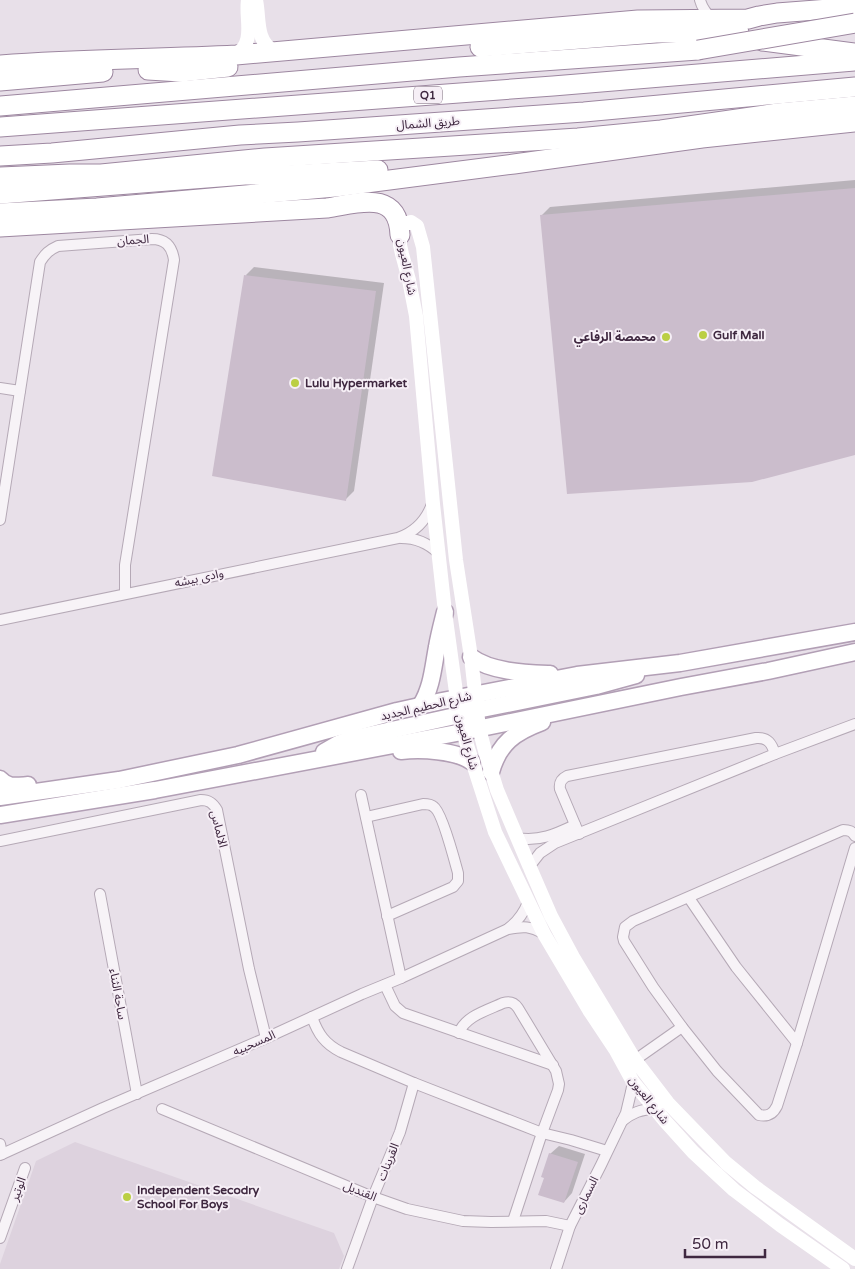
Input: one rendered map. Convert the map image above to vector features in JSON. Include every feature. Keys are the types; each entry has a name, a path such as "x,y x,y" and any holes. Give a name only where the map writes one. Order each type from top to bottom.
{"highway":[{"path":"0,65 236,54 638,20 748,20 777,13 855,7"},
{"path":"777,13 788,22 822,21 855,24"},
{"path":"0,104 459,67 855,24"},
{"path":"698,41 855,32"},
{"path":"0,81 136,70 181,72 283,62 656,33 698,41 855,53"},
{"name":"Q1","path":"0,127 552,86 855,61"},
{"path":"0,104 14,98 162,79 181,72"},
{"name":"طريق الشمال","path":"0,156 52,153 240,134 298,132 584,112 855,88"},
{"path":"0,177 101,174 265,158 578,138 661,130 778,113 855,106"},
{"path":"0,213 105,207 335,187 702,138 855,122"},
{"path":"70,174 91,168 269,146 285,142 298,132"},
{"path":"245,175 270,167 338,154"},
{"path":"0,194 245,175 286,175 514,164"},
{"path":"0,227 327,208 372,202 387,207 393,213 397,219 400,235"}],"main road":[{"path":"421,705 431,684 445,612"},
{"name":"شارع الحطيم الجديد","path":"0,797 119,780 238,755 421,705 457,698 476,703 577,675 680,663 855,632"},
{"path":"0,815 155,790 462,732 855,652"},
{"path":"471,657 483,665 496,668 544,674 577,675"},
{"path":"314,759 338,744 351,739 447,719 459,714 471,702 476,703 596,686 680,663"},
{"path":"462,732 466,718 471,714 476,703"},
{"path":"491,772 501,748 510,738 572,709"},
{"path":"366,749 386,752 413,750 457,754 472,762"},
{"path":"0,779 9,786 14,787 90,777 119,780"}],"street":[{"path":"236,54 244,47 248,36 248,0"},
{"path":"256,0 261,36 265,45 273,51"},
{"path":"700,0 706,14 713,19"},
{"name":"شارع العيون","path":"837,1267 734,1190 693,1152 632,1082 615,1049 589,1010 544,934 495,832 462,732 459,714 438,553 416,316 402,254 400,230 404,224 411,222 415,224 419,230 423,248 456,560 471,657 479,728 497,790 517,838 551,916 573,957 635,1060 668,1103 726,1163 755,1187 855,1259"},
{"name":"الجمان","path":"0,520 38,270 44,255 50,249 58,246 152,239 165,242 170,247 174,260 126,565 126,593"},
{"path":"0,388 20,391"},
{"name":"وادى بيشه","path":"0,620 398,538 420,525 430,512 433,504"},
{"name":"وادى بيشه","path":"398,538 420,541 438,553"},
{"path":"530,867 553,840 855,724"},
{"path":"577,830 560,789 562,780 567,776 756,738 762,738 772,744 775,754"},
{"path":"361,795 401,978"},
{"name":"الالماس","path":"0,841 201,800 210,802 217,810 249,969 266,1038"},
{"path":"366,817 418,805 429,804 434,807 440,816 458,873 458,881 454,887 387,916"},
{"path":"855,836 848,830 843,830 628,924 625,927 624,941 682,1028 717,1071 759,1115 765,1117 775,1111 855,848"},
{"path":"517,838 553,840"},
{"name":"ساحة الثناء","path":"100,894 136,1094"},
{"path":"689,898 736,967 797,1043"},
{"name":"المسحبيه","path":"508,929 517,922 528,902"},
{"name":"المسحبيه","path":"1,1151 266,1038 508,929 520,926 533,928 544,934"},
{"path":"385,985 392,1001 403,1013 553,1065"},
{"path":"459,1033 464,1024 472,1018 503,1003 512,1002 516,1004 553,1065 558,1077 558,1090 513,1221"},
{"path":"312,1017 320,1035 333,1048 414,1083 542,1133 607,1152"},
{"path":"635,1060 682,1028"},
{"name":"السمارى","path":"556,1269 570,1226 621,1122 629,1102 632,1082"},
{"name":"القرينات","path":"347,1269 373,1197 400,1132 414,1083"},
{"name":"القنديل","path":"162,1109 373,1197 407,1209 463,1220 491,1222 546,1221 570,1226"},
{"path":"621,1122 641,1110 655,1109"},
{"name":"الوتير","path":"0,1238 25,1168"}],"shaded area":[{"name":"Independent Secodry School For Boys","path":"75,1142 334,1233 344,1256 339,1269 0,1269 0,1264 36,1161"}],"building":[{"name":"Gulf Mall","path":"855,188 855,455 752,482 567,494 540,215"},
{"name":"Lulu Hypermarket","path":"244,275 376,291 346,501 212,476"},
{"path":"549,1153 578,1162 564,1203 538,1195 544,1178 541,1177"}],"place":[{"name":"Gulf Mall","path":"703,335"},
{"name":"محمصة الرفاعي","path":"666,337"},
{"name":"Lulu Hypermarket","path":"295,383"},
{"name":"Independent Secodry School For Boys","path":"127,1197"}]}
